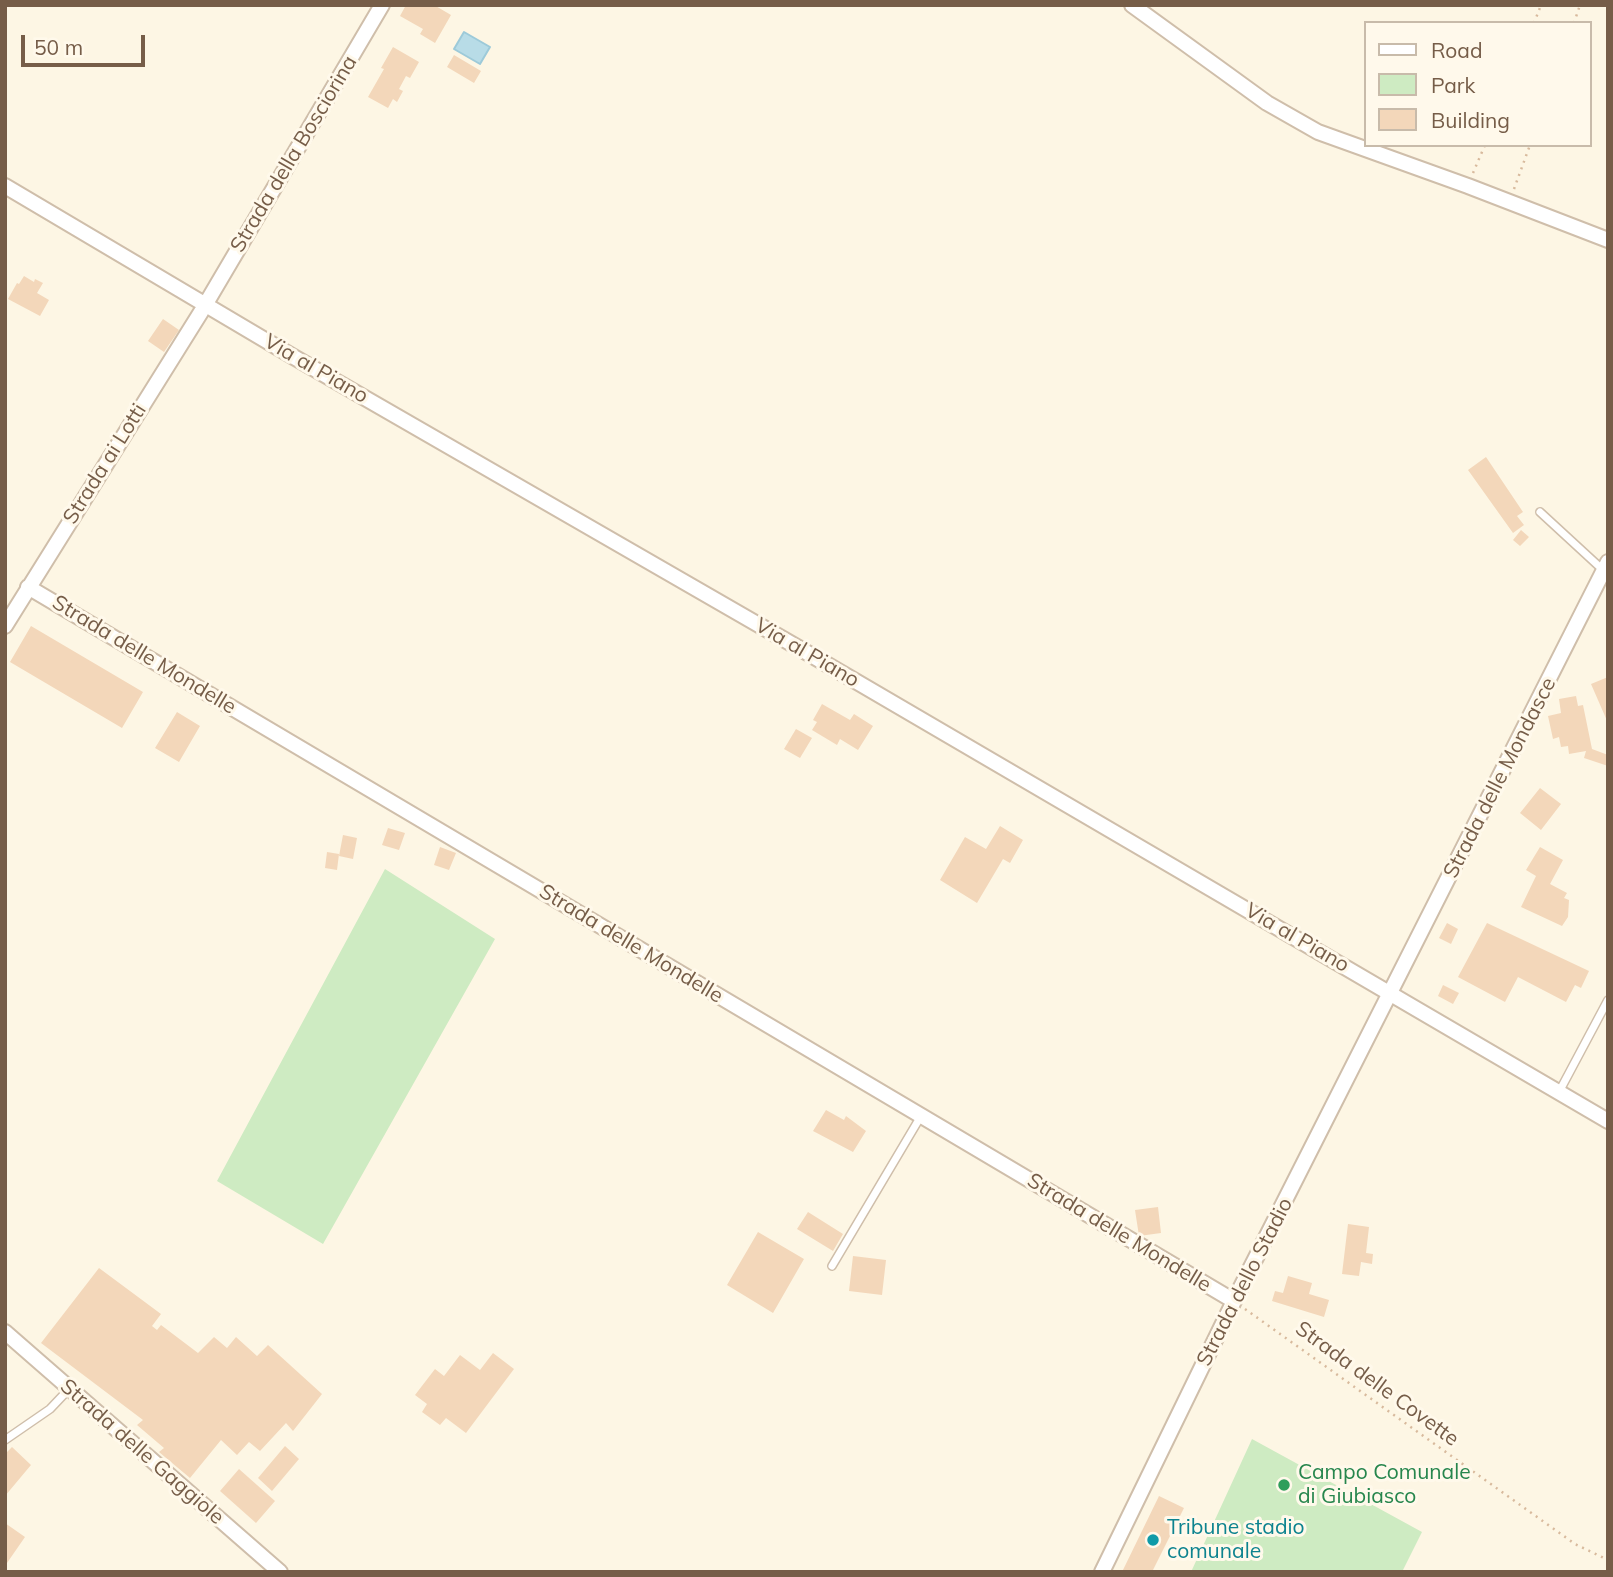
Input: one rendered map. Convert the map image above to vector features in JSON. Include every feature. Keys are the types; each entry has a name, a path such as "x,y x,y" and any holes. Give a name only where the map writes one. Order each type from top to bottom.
{"street":[{"name":"Strada della Bosciorina","path":"206,303 382,5"},
{"path":"1132,5 1267,103 1318,132 1608,240"},
{"name":"Via al Piano","path":"5,186 303,363 804,651 1608,1121"},
{"name":"Strada ai Lotti","path":"5,626 206,303"},
{"name":"Strada delle Mondasce","path":"1391,994 1606,566"},
{"name":"Strada delle Mondelle","path":"29,587 1234,1301"},
{"name":"Strada dello Stadio","path":"1102,1572 1234,1301 1391,994"},
{"name":"Strada delle Gaggiole","path":"5,1332 279,1572"}],"lane":[{"path":"1540,512 1606,566"},
{"path":"1559,1092 1608,1000"},
{"path":"832,1266 921,1115"},
{"path":"5,1440 50,1409 70,1388"}],"path":[{"path":"1468,186 1484,147"},
{"path":"1510,202 1529,147"},
{"name":"Strada delle Covette","path":"1234,1301 1575,1544 1608,1560"}],"green space":[{"path":"385,869 495,939 323,1244 217,1181"},
{"name":"Campo Comunale di Giubiasco","path":"1252,1439 1422,1532 1402,1572 1191,1572"}],"water":[{"path":"464,32 490,47 480,64 454,49"}],"building":[{"path":"406,5 434,5 451,15 435,43 420,34 423,29 400,16"},
{"path":"393,47 419,62 410,78 406,76 399,89 403,91 397,102 393,99 388,108 368,97"},
{"path":"454,55 481,71 474,83 447,67"},
{"path":"24,276 34,282 35,279 43,283 37,293 49,300 40,316 8,299"},
{"path":"163,319 179,330 164,352 148,341"},
{"path":"1486,457 1523,512 1517,516 1524,525 1513,533 1468,470"},
{"path":"1521,530 1529,537 1520,546 1513,540"},
{"path":"31,626 143,692 122,728 10,662"},
{"path":"1608,677 1608,723 1591,684"},
{"path":"1576,696 1578,706 1583,705 1592,749 1608,755 1608,766 1584,758 1586,751 1569,754 1568,746 1561,747 1559,737 1553,739 1548,716 1561,713 1559,699"},
{"path":"822,704 850,720 854,714 873,726 858,750 840,739 837,745 812,730 817,722 813,720"},
{"path":"177,712 200,726 179,762 155,748"},
{"path":"796,729 812,738 800,758 784,749"},
{"path":"1540,788 1561,804 1541,830 1520,813"},
{"path":"1000,826 1023,840 1010,863 1003,859 977,903 940,880 965,837 986,849"},
{"path":"388,828 405,833 399,850 382,845"},
{"path":"343,835 357,838 353,859 339,856"},
{"path":"440,847 456,853 449,870 434,865"},
{"path":"1540,847 1563,860 1550,884 1567,893 1564,898 1569,900 1568,917 1562,926 1521,907 1536,876 1526,870"},
{"path":"327,852 339,854 337,870 325,868"},
{"path":"1447,923 1458,929 1451,944 1439,938"},
{"path":"1487,923 1589,971 1581,988 1575,985 1566,1002 1518,977 1505,1002 1458,977"},
{"path":"1443,985 1459,993 1453,1004 1438,996"},
{"path":"826,1110 844,1120 846,1116 866,1131 853,1152 813,1131"},
{"path":"1158,1207 1161,1233 1139,1236 1135,1210"},
{"path":"808,1212 843,1234 833,1251 797,1229"},
{"path":"1348,1224 1369,1227 1366,1253 1373,1254 1372,1264 1361,1262 1359,1276 1342,1274"},
{"path":"758,1232 804,1259 773,1313 727,1285"},
{"path":"853,1256 886,1260 882,1295 849,1291"},
{"path":"99,1268 161,1314 152,1326 157,1330 161,1325 198,1353 214,1337 227,1348 236,1337 257,1356 268,1345 322,1394 293,1431 286,1423 260,1451 249,1442 237,1455 221,1440 190,1478 159,1452 164,1448 137,1425 143,1420 41,1343"},
{"path":"1288,1276 1312,1283 1309,1294 1329,1300 1324,1317 1272,1301 1275,1291 1283,1293"},
{"path":"493,1353 514,1369 466,1433 446,1418 440,1425 422,1412 427,1404 415,1395 435,1369 444,1376 460,1355 480,1370"},
{"path":"285,1446 299,1459 272,1491 258,1478"},
{"path":"12,1447 31,1465 5,1496 5,1454"},
{"path":"239,1469 275,1501 256,1523 220,1491"},
{"name":"Tribune stadio comunale","path":"1159,1496 1184,1508 1152,1572 1122,1572"},
{"path":"5,1523 25,1537 7,1563 5,1561"}],"place":[{"name":"Campo Comunale di Giubiasco","path":"1284,1485"},
{"name":"Tribune stadio comunale","path":"1153,1540"}]}
